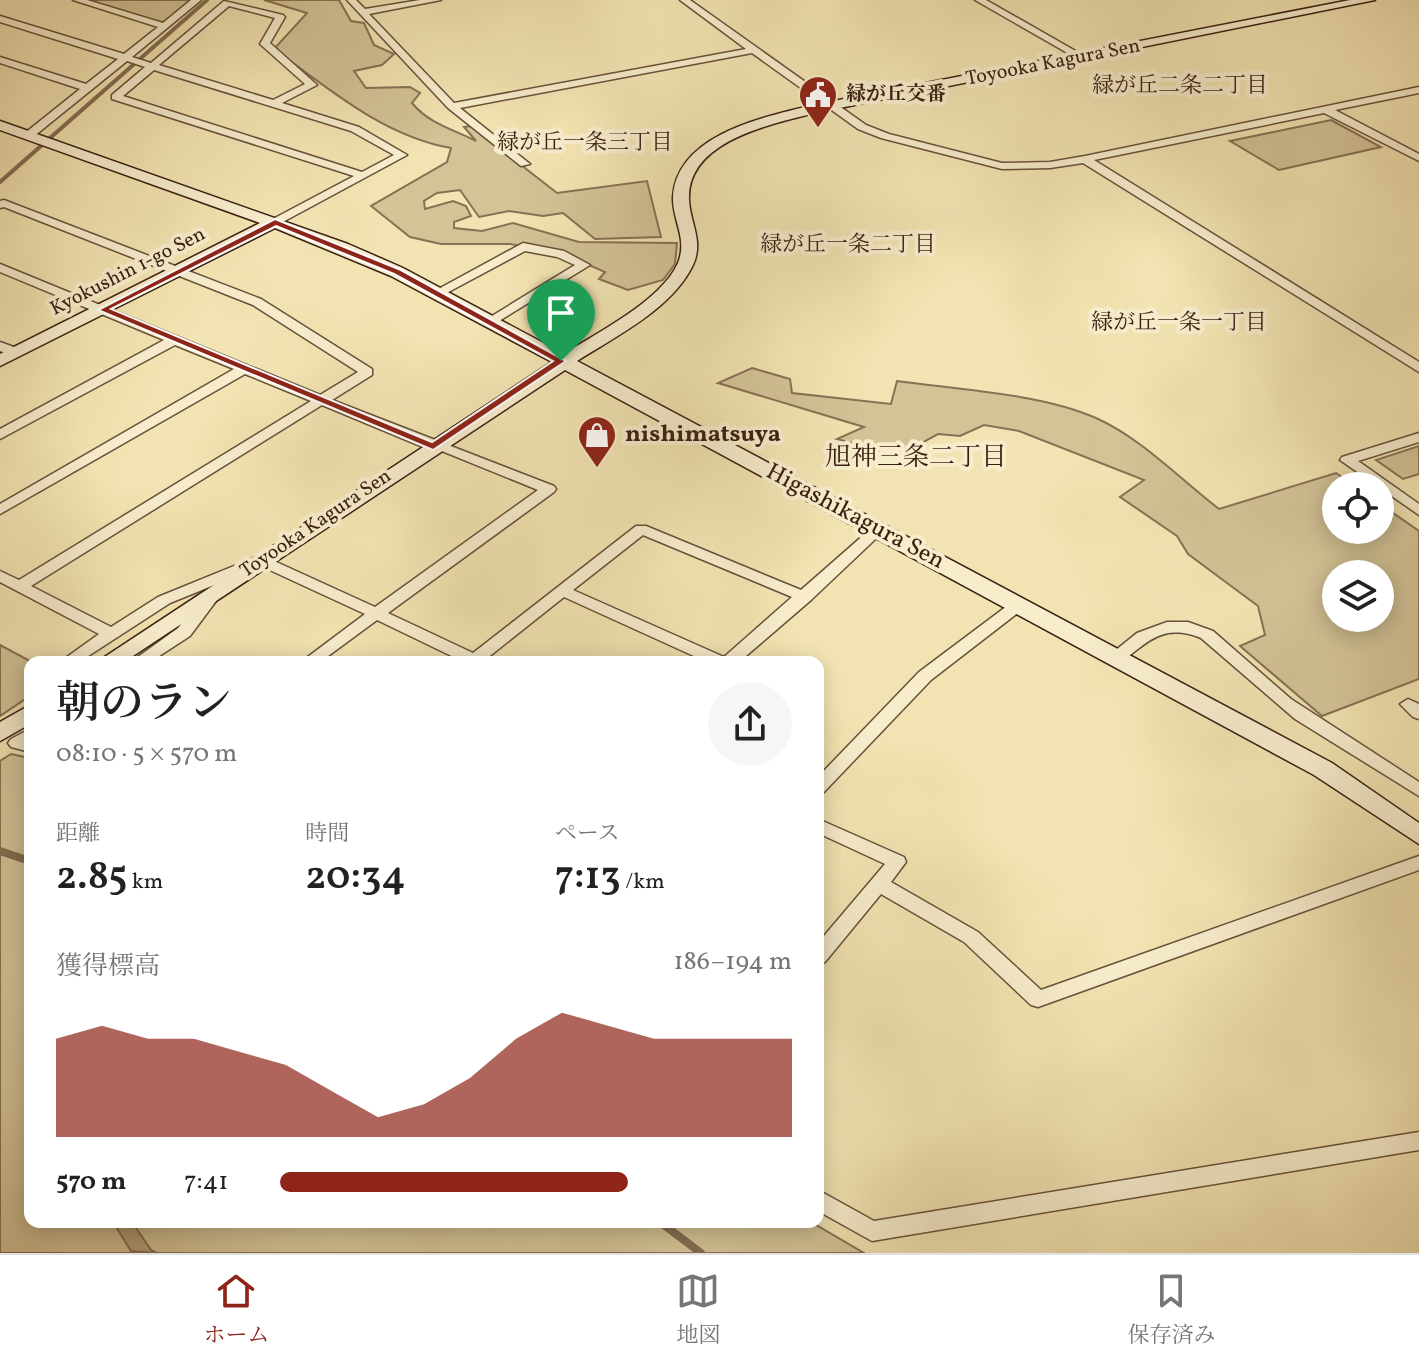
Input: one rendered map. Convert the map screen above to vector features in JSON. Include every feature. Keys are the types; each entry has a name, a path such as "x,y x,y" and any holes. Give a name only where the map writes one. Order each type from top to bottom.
{"street":[{"path":"77,0 165,26"},
{"path":"40,139 87,88 128,59 197,0"},
{"path":"351,0 452,106 525,164"},
{"path":"363,12 437,0"},
{"path":"684,0 862,127 885,136 1002,166 1050,165 1085,159 1419,90"},
{"path":"979,0 1081,57"},
{"name":"Toyooka Kagura Sen","path":"117,656 561,361 636,315 669,288 686,263 690,240 681,196 685,177 705,153 739,131 832,106 1369,0"},
{"path":"275,103 312,85 265,44 280,17 227,3 150,65 116,97 364,176"},
{"path":"0,19 355,129 402,155 275,222"},
{"path":"452,106 754,50"},
{"path":"0,60 87,88"},
{"path":"1324,109 1419,158"},
{"name":"Higashikagura Sen","path":"0,125 342,247 437,293 1323,769 1419,835"},
{"path":"1085,159 1419,368"},
{"path":"0,205 4,203 257,302 367,372 20,586"},
{"name":"Kyokushin 1-go Sen","path":"0,361 8,350 103,310 275,222"},
{"path":"437,293 523,247 560,254 584,265 491,322"},
{"path":"0,268 321,401 549,489 317,656"},
{"path":"0,435 174,340"},
{"path":"0,510 244,369"},
{"path":"1419,437 1347,460 1419,511"},
{"path":"481,656 641,529 805,597"},
{"path":"736,656 805,597 869,533 879,529"},
{"path":"77,656 164,600 261,560 464,656"},
{"path":"0,576 111,634"},
{"path":"148,656 184,632 216,591"},
{"path":"563,591 708,656"},
{"path":"824,782 925,676 1017,606"},
{"path":"1114,658 1147,632 1162,626 1199,630 1217,639 1284,703 1419,790"},
{"path":"0,733 24,717"},
{"path":"824,828 897,862 824,950"},
{"path":"879,884 971,937 1038,999 1419,863"},
{"path":"824,1203 872,1231 1419,1141"}],"shaded area":[{"path":"77,0 188,0 195,2 165,26"},
{"path":"264,0 339,0 351,21 364,23 374,45 394,54 382,65 354,71 366,88 410,87 420,93 412,103 426,116 476,141 464,127 471,126 557,193 647,181 661,237 595,239 563,213 543,216 509,211 479,217 460,190 437,193 424,201 425,209 453,201 466,206 471,216 454,222 454,228 482,231 513,223 579,242 677,243 675,264 663,280 628,290 599,279 605,272 562,253 510,244 441,244 410,237 371,206 447,162 451,148 426,142 379,122 274,49 307,13"},
{"path":"1331,120 1381,147 1279,170 1230,141"},
{"path":"752,368 790,379 792,393 891,404 897,381 1051,403 1096,418 1129,436 1219,509 1322,477 1322,544 1394,544 1394,514 1419,531 1419,679 1322,716 1240,646 1265,635 1258,606 1188,554 1177,536 1120,497 1144,480 1019,431 984,425 960,436 938,434 898,456 837,439 864,427 718,383"},
{"path":"1419,446 1419,474 1403,479 1376,460"},
{"path":"0,645 24,658 24,700 0,716"},
{"path":"11,754 24,757 24,1228 821,1228 864,1253 0,1253 0,761"},
{"path":"117,1228 136,1228 151,1250 157,1253 131,1251"}],"waterway":[{"path":"0,182 207,0"},
{"path":"0,851 24,859"},
{"path":"668,1228 701,1253"}],"place":[{"name":"緑が丘交番","path":"818,129"},
{"name":"nishimatsuya","path":"597,469"}],"district":[{"name":"緑が丘二条二丁目","path":"1180,86"},
{"name":"緑が丘一条三丁目","path":"585,143"},
{"name":"緑が丘一条二丁目","path":"848,245"},
{"name":"緑が丘一条一丁目","path":"1179,323"},
{"name":"旭神三条二丁目","path":"916,458"}],"route":[{"path":"275,222 397,272 561,361 433,446 103,310 275,222"}]}
